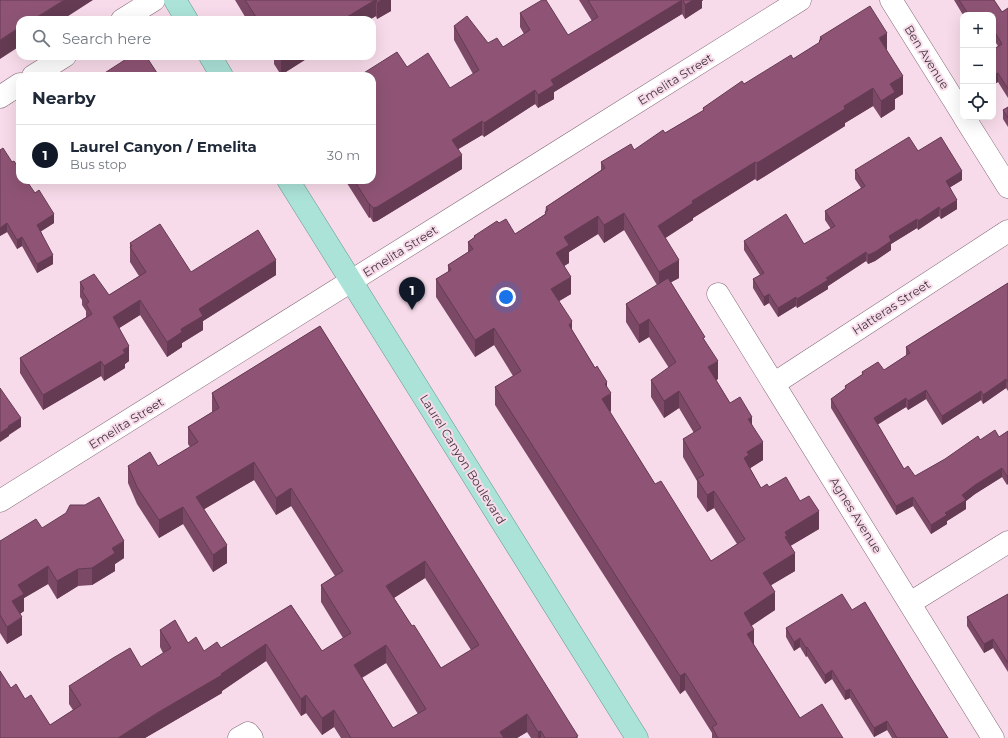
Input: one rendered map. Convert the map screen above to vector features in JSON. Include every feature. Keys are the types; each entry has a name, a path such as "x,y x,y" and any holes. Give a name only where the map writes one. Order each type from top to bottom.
{"main road":[{"path":"175,0 185,16"},
{"path":"212,60 220,72"},
{"name":"Laurel Canyon Boulevard","path":"290,184 637,738"}],"street":[{"path":"128,16 154,0"},
{"name":"Emelita Street","path":"0,501 800,0"},
{"name":"Ben Avenue","path":"891,0 960,110"},
{"path":"39,72 59,60"},
{"path":"0,97 16,87"},
{"name":"Ben Avenue","path":"967,120 1008,186"},
{"name":"Hatteras Street","path":"775,383 1008,231"},
{"name":"Agnes Avenue","path":"718,294 775,383 994,738"},
{"path":"910,603 1008,542"}],"building":[{"path":"0,0 64,0 38,16 16,16 16,30 0,40"},
{"path":"245,0 375,0 349,16 255,16"},
{"path":"542,0 546,0 568,35 598,17 588,0 682,0 551,80 554,85 538,95 535,90 484,123 482,121 452,140 462,155 373,208 356,184 376,184 376,72 365,72 397,52 407,67 428,53 450,88 479,70 454,26 467,16 488,43 497,38 503,47 530,30 520,13"},
{"path":"683,0 693,0 685,5"},
{"path":"959,0 994,0 1002,12 1008,8 1008,89 998,73 996,74 996,48 1002,44 996,34 996,12 967,12"},
{"path":"870,6 887,33 879,38 903,76 890,84 895,92 881,101 873,88 844,106 845,109 692,201 693,203 658,226 679,260 659,272 624,213 604,225 598,216 564,237 569,245 556,253 571,277 551,289 572,321 569,325 595,368 597,366 607,382 605,384 611,393 602,399 655,484 661,481 711,561 745,539 714,491 707,495 697,479 704,475 683,439 701,428 679,391 664,401 651,380 676,362 649,319 639,325 626,304 668,278 705,337 703,338 718,361 708,367 730,403 740,397 752,417 748,419 763,442 747,452 749,455 744,458 761,488 767,484 769,487 786,477 800,501 809,496 819,511 785,532 787,536 785,537 795,553 763,573 775,592 744,613 754,630 747,634 800,718 822,704 843,738 718,738 712,727 717,724 685,673 680,676 495,387 521,371 494,328 475,340 436,279 451,270 448,265 473,249 468,242 475,237 474,236 497,221 499,223 506,219 515,234 546,214 545,212 548,210 546,207 605,168 601,162 631,144 634,150 663,130 665,133 704,110 703,108 742,81 744,84 791,55 793,59 820,42 819,41 822,39 820,37"},
{"path":"125,60 149,60 156,72 106,72"},
{"path":"1008,107 1008,118 1003,110"},
{"path":"909,137 918,151 941,137 962,171 946,181 957,200 941,210 939,207 918,221 917,219 889,236 891,241 875,252 868,255 866,252 826,278 828,280 797,299 796,297 778,308 769,294 764,297 753,279 764,273 744,241 786,214 804,244 835,226 825,211 865,186 855,170"},
{"path":"3,148 12,162 14,161 16,164 16,184 29,184 35,193 39,190 54,214 37,225 53,255 37,264 22,237 17,240 7,223 0,228 0,150"},
{"path":"160,224 191,272 258,230 276,260 199,309 203,316 181,329 182,332 167,342 140,300 113,317 129,346 123,350 125,353 104,366 101,361 43,395 20,358 92,314 86,304 89,302 82,291 84,289 80,282 94,274 109,295 146,272 130,247 132,246 130,243"},
{"path":"1008,283 1008,382 1006,379 983,395 981,391 942,416 926,390 908,401 906,398 874,418 904,469 908,466 915,476 945,459 978,436 980,440 995,430 999,437 1008,431 1008,475 1007,476 1002,468 975,485 962,495 966,500 945,513 947,515 931,525 913,497 896,506 831,399 846,388 845,386 863,374 862,372 878,362 884,370 910,353 906,347"},
{"path":"320,326 578,736 576,738 545,738 541,731 538,732 527,714 500,732 504,738 351,738 334,710 322,718 306,695 301,699 266,644 221,674 222,675 118,738 0,738 0,671 11,688 16,684 25,699 31,695 50,725 81,705 69,686 113,658 130,648 141,667 171,648 160,630 175,620 188,643 196,637 204,651 217,642 221,648 291,605 322,651 351,633 321,585 343,571 291,488 276,498 254,462 196,497 227,545 213,555 183,507 159,520 137,487 128,466 150,452 158,466 198,442 188,427 219,408 212,393","holes":["425,561 479,645 441,668 414,625 412,626 386,586","386,645 426,709 393,728 354,665"]},
{"path":"0,388 21,418 0,433"},
{"path":"99,497 124,541 112,548 115,553 92,568 78,569 57,581 48,566 18,585 24,594 12,601 22,617 7,627 0,615 0,541 36,519 42,528 66,513 70,505 85,505"},
{"path":"842,594 852,610 865,602 948,738 897,738 887,721 874,728 850,689 845,691 832,670 825,675 800,638 794,642 786,628"},
{"path":"1008,594 1008,663 993,639 984,644 967,617"}],"place":[{"name":"Laurel Canyon / Emelita","path":"412,310"}]}
